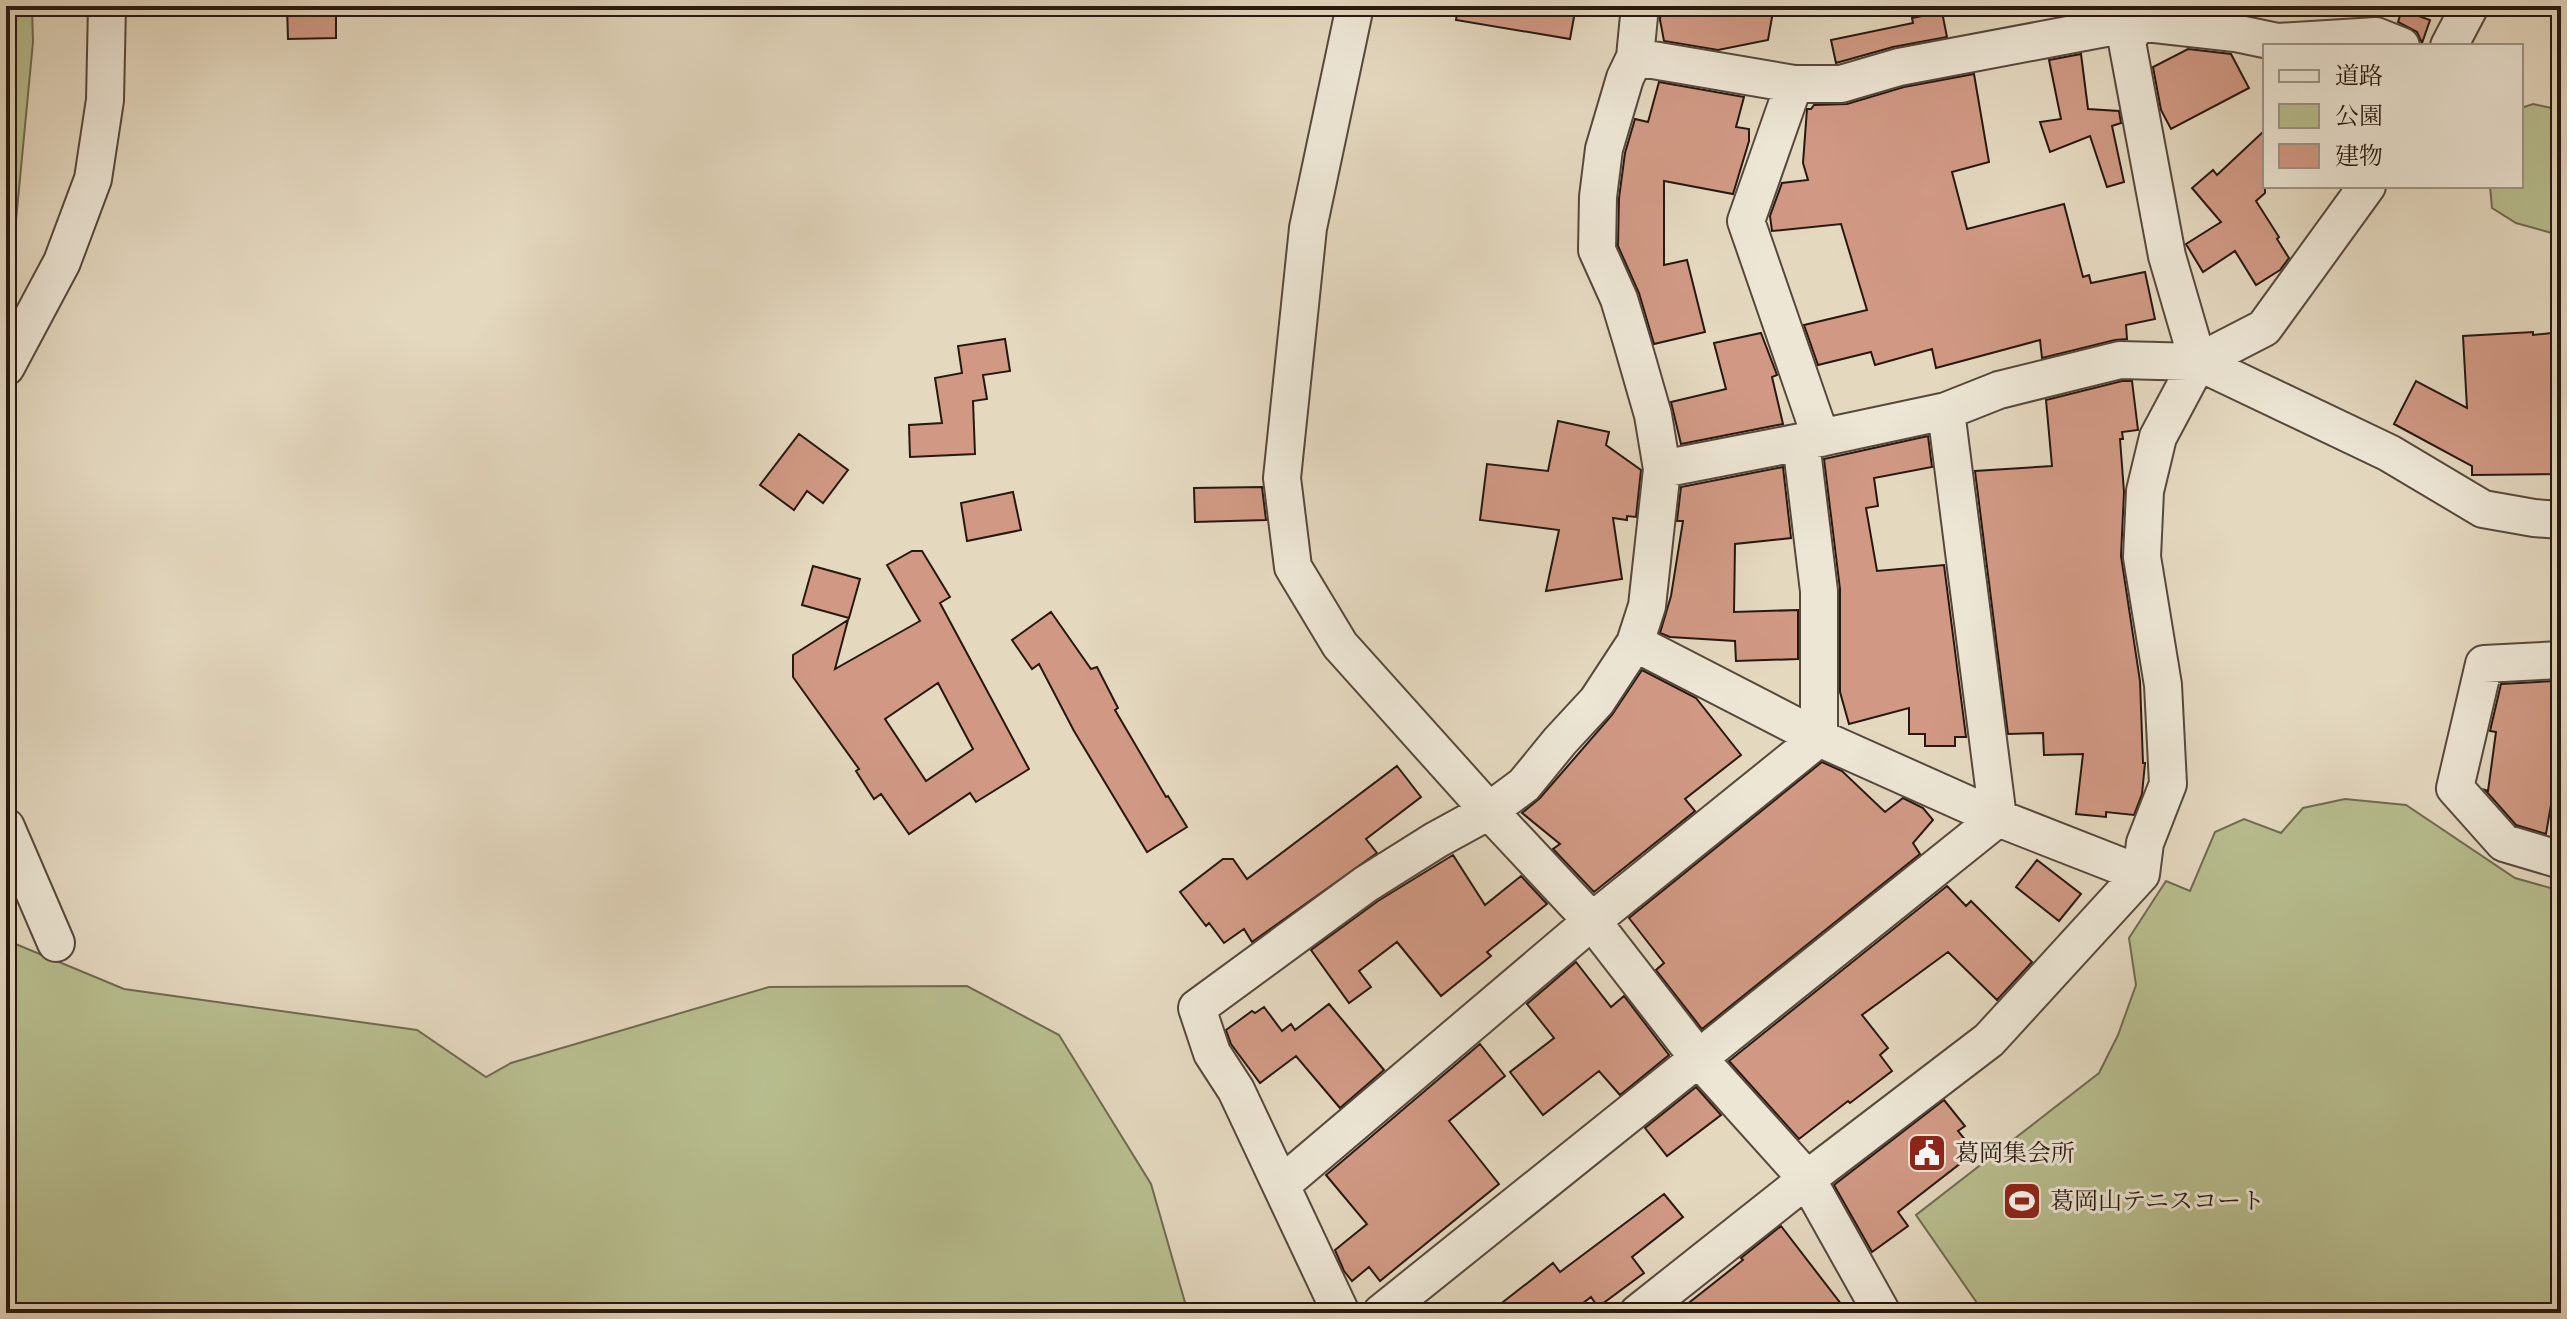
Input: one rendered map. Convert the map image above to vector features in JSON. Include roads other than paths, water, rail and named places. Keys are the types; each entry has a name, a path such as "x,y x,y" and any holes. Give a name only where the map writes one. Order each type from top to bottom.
{"street":[{"path":"6,367 62,262 93,179 105,100 107,6"},
{"path":"1355,6 1308,228 1282,478 1293,567 1340,645 1592,921 1699,1059 1807,1179 1882,1313"},
{"path":"1341,1313 1236,1090 1212,1053 1197,1008 1366,884 1489,811 1524,785 1597,701 1635,643 1647,606 1662,469 1653,415 1632,342 1619,299 1597,250 1598,197 1604,149 1625,78 1635,57 1640,6"},
{"path":"2450,44 2470,6"},
{"path":"1635,57 1794,84 1841,84 1899,67 2136,14 2234,20 2278,42 2376,36 2396,44"},
{"path":"2136,14 2127,42 2167,256 2198,362"},
{"path":"1794,84 1746,221 1811,440 1819,591 1819,738"},
{"path":"1638,1313 1989,1040 2141,874 2145,843 2168,784 2163,685 2142,557 2145,491 2158,437 2198,362 2264,328 2366,188"},
{"path":"1662,469 1946,411 1999,390 2120,360 2198,362 2389,453 2483,509 2561,520"},
{"path":"1946,411 1998,818"},
{"path":"1635,643 1819,738 1998,818 2141,874"},
{"path":"2561,660 2484,664 2455,788 2504,843 2561,860"},
{"path":"1281,1185 1592,921 1819,738"},
{"path":"1381,1313 1998,818"},
{"path":"6,827 56,943"}],"place":[{"name":"葛岡集会所","path":"1927,1153"},
{"name":"葛岡山テニスコート","path":"2022,1201"}]}
